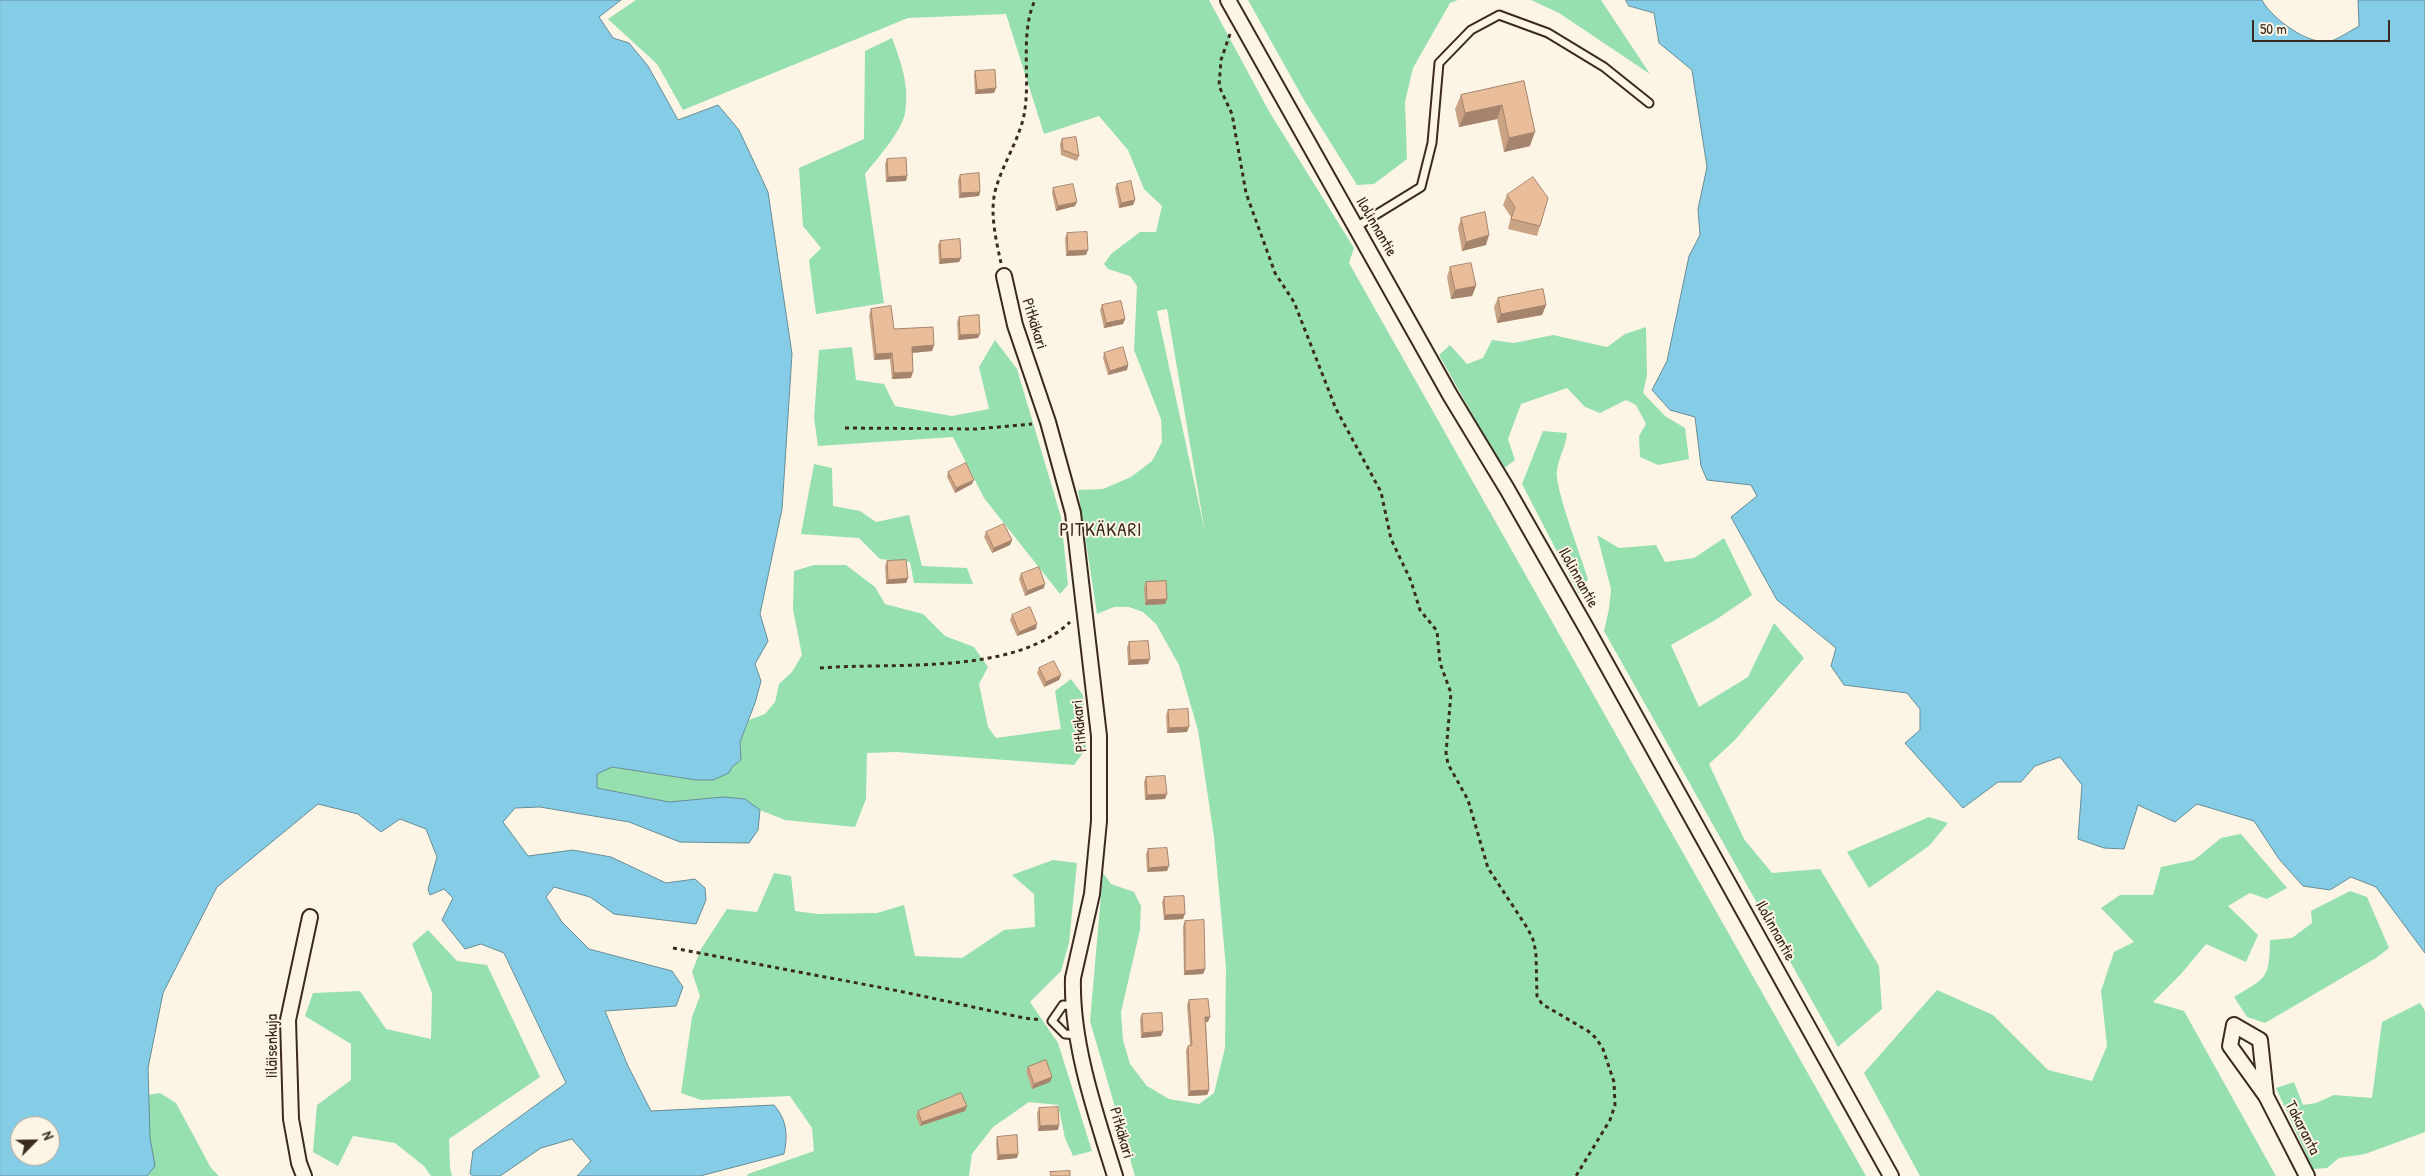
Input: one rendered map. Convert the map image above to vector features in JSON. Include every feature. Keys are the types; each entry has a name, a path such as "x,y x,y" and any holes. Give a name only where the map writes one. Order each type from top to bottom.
{"street":[{"name":"Ilolinnantie","path":"1228,0 1578,614 1891,1176"},
{"name":"Pitkäkari","path":"1004,276 1015,325 1048,422 1073,513 1085,607 1100,757 1099,821 1092,894 1073,978 1074,1006 1088,1081 1115,1176"},
{"name":"Iiläisenkuja","path":"304,1176 298,1164 291,1119 288,1020 310,917"},
{"name":"Takaranta","path":"2266,1096 2307,1176"}],"lane":[{"path":"1356,227 1421,188 1432,143 1439,63 1471,30 1499,15 1548,33 1604,67 1649,103"},
{"path":"1074,1006 1062,1005 1052,1021 1065,1034 1078,1034"}],"path":[{"path":"1004,276 996,240 993,203 996,188 1025,113 1029,18 1035,0"},
{"path":"1237,18 1223,51 1219,86 1232,114 1246,193 1275,273 1294,302 1336,409 1379,487 1391,539 1411,581 1420,610 1438,631 1440,663 1451,692 1446,753 1448,764 1468,800 1488,868 1528,929 1534,942 1537,996 1542,1004 1588,1031 1596,1038 1603,1049 1614,1082 1615,1105 1610,1120 1576,1176"},
{"path":"845,428 976,429 1048,422"},
{"path":"820,668 858,665 934,665 964,663 982,659 1018,650 1060,631 1085,607"},
{"path":"673,948 899,991 1024,1018 1052,1021"}],"green space":[{"path":"636,0 1209,0 1270,113 1354,248 1349,263 1866,1176 1135,1176 1090,1021 1103,873 1111,884 1134,892 1141,906 1140,930 1121,1012 1123,1040 1130,1064 1147,1086 1169,1099 1199,1104 1214,1093 1225,1048 1226,968 1214,837 1198,730 1179,665 1156,624 1143,612 1129,607 1114,607 1097,614 1078,490 1103,489 1131,477 1152,461 1162,442 1161,419 1134,350 1137,286 1130,276 1108,269 1104,264 1111,254 1140,232 1156,232 1162,206 1144,189 1128,150 1099,116 1044,134 1006,14 908,18 683,110 657,64 608,19","holes":["1167,309 1205,532 1157,311"]},
{"path":"1248,0 1458,0 1450,3 1413,68 1405,102 1407,159 1374,184 1357,185 1304,100"},
{"path":"1531,0 1601,0 1650,74 1559,13"},
{"path":"892,38 905,84 905,113 894,136 865,174 884,303 816,314 809,260 821,248 803,226 799,168 864,139 865,51"},
{"path":"1646,327 1647,375 1643,393 1665,416 1685,428 1689,459 1658,465 1640,457 1639,436 1646,424 1636,405 1626,400 1600,413 1585,407 1567,388 1521,404 1508,439 1515,460 1503,469 1439,355 1450,345 1467,364 1483,358 1492,340 1514,343 1553,335 1607,347 1625,334"},
{"path":"995,340 1017,369 1061,517 1068,585 1060,594 984,498 953,437 818,446 814,418 819,350 852,347 856,380 884,384 895,406 952,416 989,409 979,367"},
{"path":"1543,431 1567,433 1558,465 1557,479 1588,579 1579,594 1522,484"},
{"path":"814,464 832,468 833,506 860,511 876,522 909,515 922,566 967,568 973,584 914,583 910,562 880,559 859,538 801,534"},
{"path":"1597,535 1619,548 1656,545 1665,562 1694,558 1724,538 1752,595 1717,619 1671,645 1699,707 1748,677 1774,623 1804,658 1735,740 1709,764 1744,839 1772,873 1820,869 1879,966 1882,1009 1838,1047 1604,631 1611,589"},
{"path":"814,565 846,565 875,587 885,604 923,614 945,636 974,647 988,667 979,684 988,727 996,738 1061,729 1055,691 1071,679 1083,695 1086,749 1074,765 896,752 867,753 866,799 855,827 785,820 760,810 745,799 723,797 669,802 597,788 597,774 612,767 696,780 713,780 729,773 732,767 741,760 740,742 749,720 765,714 775,702 779,684 792,672 802,655 793,609 794,571"},
{"path":"1929,817 1948,823 1929,846 1869,888 1847,852"},
{"path":"2241,834 2287,888 2267,899 2250,893 2228,906 2258,935 2246,962 2206,944 2181,974 2153,1002 2184,1011 2276,1176 1920,1176 1864,1073 1937,990 1993,1015 2048,1070 2092,1081 2107,1046 2101,991 2114,952 2134,942 2101,908 2120,895 2153,895 2161,867 2194,860 2221,838"},
{"path":"1053,860 1077,863 1069,943 1061,971 1030,1002 1058,1043 1092,1151 1073,1156 1065,1138 1058,1105 1029,1102 993,1127 972,1154 969,1176 747,1176 748,1174 814,1151 812,1128 790,1096 701,1100 681,1093 692,1017 700,996 692,972 701,949 727,909 757,912 774,873 791,876 795,911 817,914 877,913 904,905 915,956 962,958 1004,930 1035,927 1034,894 1012,875"},
{"path":"2350,891 2367,897 2389,948 2376,958 2265,1023 2247,1017 2234,997 2260,981 2264,976 2269,963 2270,940 2292,938 2312,923 2311,911"},
{"path":"428,930 457,961 487,965 540,1077 449,1139 452,1176 431,1176 424,1166 395,1143 353,1136 338,1166 313,1152 317,1105 351,1080 351,1044 305,1016 313,993 360,991 386,1029 431,1039 432,993 412,944"},
{"path":"2420,1003 2425,1011 2425,1132 2365,1154 2339,1158 2327,1168 2313,1169 2276,1088 2294,1082 2303,1105 2316,1103 2334,1095 2372,1098 2382,1022"},
{"path":"160,1093 176,1103 211,1168 219,1176 138,1176 147,1095"}],"water":[{"path":"0,0 621,0 599,17 613,38 629,43 648,66 678,120 718,105 739,130 768,192 792,354 782,509 760,614 768,641 755,664 761,681 740,742 741,760 732,767 729,773 713,780 696,780 612,767 597,774 597,788 669,802 723,797 745,799 760,810 758,830 749,843 680,842 629,822 540,807 515,808 503,822 528,856 573,850 611,857 666,883 695,879 705,888 706,900 696,924 614,914 590,897 554,887 546,897 562,922 589,949 672,971 683,987 676,1006 605,1011 628,1066 651,1111 774,1105 784,1122 786,1140 784,1154 700,1176 577,1176 591,1161 572,1139 541,1148 500,1176 473,1176 470,1174 473,1151 566,1083 504,953 481,944 465,949 442,920 453,898 444,889 430,895 428,889 437,857 426,829 400,819 381,832 358,814 318,804 217,887 163,993 148,1068 150,1138 155,1166 147,1176 0,1176"},
{"path":"1626,0 2262,0 2274,15 2292,30 2322,42 2334,40 2359,26 2358,0 2425,0 2425,953 2376,887 2351,877 2330,890 2303,886 2279,859 2254,821 2197,804 2175,822 2138,805 2124,849 2104,848 2078,839 2082,785 2060,757 2035,766 2021,782 1998,782 1963,808 1905,743 1920,730 1920,709 1907,693 1844,685 1831,666 1836,648 1777,600 1731,517 1757,496 1751,485 1707,480 1701,466 1695,417 1670,410 1652,390 1667,361 1689,256 1700,235 1698,209 1707,167 1692,70 1659,43 1654,13 1629,6"}],"building":[{"path":"995,70 996,88 977,90 975,71"},
{"path":"1524,81 1535,132 1509,138 1502,105 1465,113 1461,95"},
{"path":"1076,137 1079,156 1063,150 1062,139"},
{"path":"906,158 907,176 888,177 887,159"},
{"path":"979,173 980,192 961,193 960,175"},
{"path":"1533,177 1548,198 1540,226 1511,219 1515,207 1507,195"},
{"path":"1131,181 1135,200 1121,203 1117,184"},
{"path":"1073,184 1077,202 1058,206 1053,188"},
{"path":"1485,212 1489,235 1466,242 1461,218"},
{"path":"1087,232 1088,250 1068,251 1067,233"},
{"path":"960,239 961,258 941,259 940,241"},
{"path":"1471,263 1476,286 1455,290 1450,267"},
{"path":"1543,289 1546,305 1501,314 1498,298"},
{"path":"1121,301 1125,319 1106,323 1102,305"},
{"path":"891,306 894,329 933,327 934,345 912,347 913,372 894,373 892,353 876,354 871,309"},
{"path":"979,315 980,334 960,335 959,317"},
{"path":"1123,347 1128,365 1110,371 1104,353"},
{"path":"966,463 974,480 956,488 948,472"},
{"path":"1004,524 1012,540 994,548 986,532"},
{"path":"906,560 908,578 888,580 887,561"},
{"path":"1039,567 1045,584 1027,591 1021,574"},
{"path":"1166,581 1167,599 1147,600 1146,582"},
{"path":"1030,607 1037,624 1019,632 1012,615"},
{"path":"1148,641 1150,659 1130,660 1129,642"},
{"path":"1054,661 1061,675 1046,682 1039,668"},
{"path":"1188,709 1189,727 1169,728 1168,710"},
{"path":"1165,776 1167,794 1147,795 1146,777"},
{"path":"1167,848 1169,866 1149,868 1148,849"},
{"path":"1184,896 1185,914 1165,915 1164,897"},
{"path":"1204,920 1205,969 1185,971 1185,921"},
{"path":"1208,999 1210,1017 1205,1017 1209,1090 1190,1091 1188,1046 1192,1045 1189,1000"},
{"path":"1162,1013 1163,1031 1143,1033 1142,1014"},
{"path":"1046,1060 1052,1077 1034,1084 1028,1067"},
{"path":"961,1093 967,1106 922,1122 918,1111"},
{"path":"1058,1107 1059,1125 1040,1126 1039,1108"},
{"path":"1017,1135 1018,1154 999,1155 997,1137"},
{"path":"1070,1171 1070,1176 1051,1176 1050,1172"}],"district":[{"name":"PITKÄKARI","path":"1101,531"}]}
